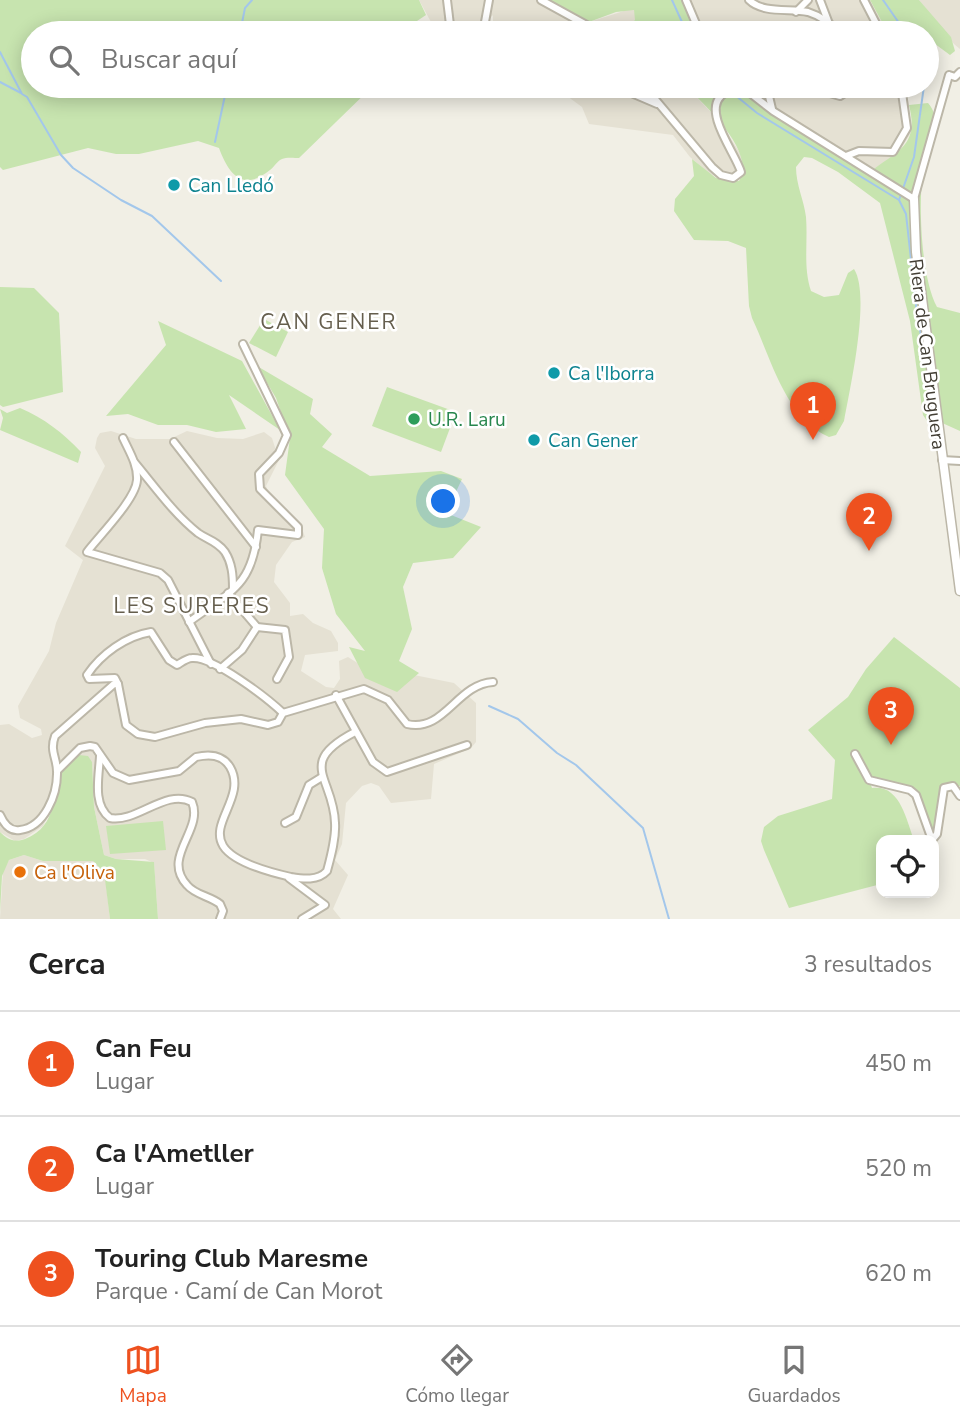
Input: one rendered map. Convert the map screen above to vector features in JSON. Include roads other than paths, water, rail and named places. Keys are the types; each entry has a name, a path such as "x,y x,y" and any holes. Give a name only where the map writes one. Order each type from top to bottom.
{"street":[{"path":"447,0 450,21"},
{"path":"485,21 489,0"},
{"path":"541,0 579,21"},
{"path":"686,0 695,21"},
{"path":"749,0 767,9 806,12 826,21"},
{"path":"796,12 808,0"},
{"path":"820,0 828,21"},
{"path":"864,0 875,21"},
{"path":"757,98 773,111 914,199 949,75 957,75"},
{"path":"644,98 659,104"},
{"path":"654,98 712,167 721,175 733,178 741,172 717,122 716,106 720,98"},
{"path":"769,98 773,111"},
{"path":"846,156 859,151 893,152 907,128 903,98"},
{"name":"Riera de Can Bruguera","path":"914,199 914,233 960,591"},
{"path":"189,622 246,579 256,547 258,530 298,535 298,527 260,489 259,474 279,453 287,435 243,344"},
{"path":"122,438 134,462 183,519 200,535 215,541 225,552 233,569 231,591 257,627 285,630 289,640 289,657 277,679"},
{"path":"174,442 256,547"},
{"path":"942,460 960,461"},
{"path":"134,462 137,480 134,492 87,552 160,573 168,580 211,664"},
{"path":"220,669 242,650 257,627"},
{"path":"283,713 246,682 211,664 190,657 177,665 169,660 156,635 151,632 142,633 114,648 87,675 89,680 115,678 126,725 138,734 155,737 205,723 229,720 241,719 268,725 278,722 283,713 336,695 365,689 388,700 407,724 412,726 436,719 478,683 493,682"},
{"path":"0,816 8,827 18,831 37,822 53,799 58,770 51,746 55,736 100,694 118,684"},
{"path":"336,695 373,762 387,772 467,745"},
{"path":"58,770 80,748 95,747 113,773 135,780 179,771 196,757 223,759 232,771 233,781 220,825 226,849 244,864 284,875 312,878 327,871 335,822 322,777 326,751 355,732"},
{"path":"855,754 869,780 910,790 916,795 932,840 937,834 944,788 953,786 960,796"},
{"path":"100,755 99,800 103,811 110,818 122,818 173,800 192,802 194,814 179,854 179,872 190,889 220,904 223,911 220,919"},
{"path":"285,823 296,817 309,785 322,777"},
{"path":"284,875 324,905 302,919"}],"waterway":[{"path":"242,21 245,8 252,0"},
{"path":"672,0 682,21"},
{"path":"883,0 898,21"},
{"path":"0,52 21,92"},
{"path":"0,82 21,93"},
{"path":"28,98 61,155 73,168 121,200 152,216 221,281"},
{"path":"215,142 224,98"},
{"path":"739,98 757,113 899,200"},
{"path":"922,98 914,157 899,200 906,214 917,314 928,372"},
{"path":"489,706 518,719 557,753 576,765 643,828 669,919"}],"place":[{"name":"Can Lledó","path":"174,185"},
{"name":"Ca l'Iborra","path":"554,373"},
{"name":"U.R. Laru","path":"414,419"},
{"name":"Can Gener","path":"534,440"},
{"name":"Can Feu","path":"813,440"},
{"name":"Ca l'Ametller","path":"869,551"},
{"name":"Touring Club Maresme","path":"891,745"},
{"name":"Ca l'Oliva","path":"20,872"}],"district":[{"name":"CAN GENER","path":"329,322"},
{"name":"LES SURERES","path":"192,606"}]}
